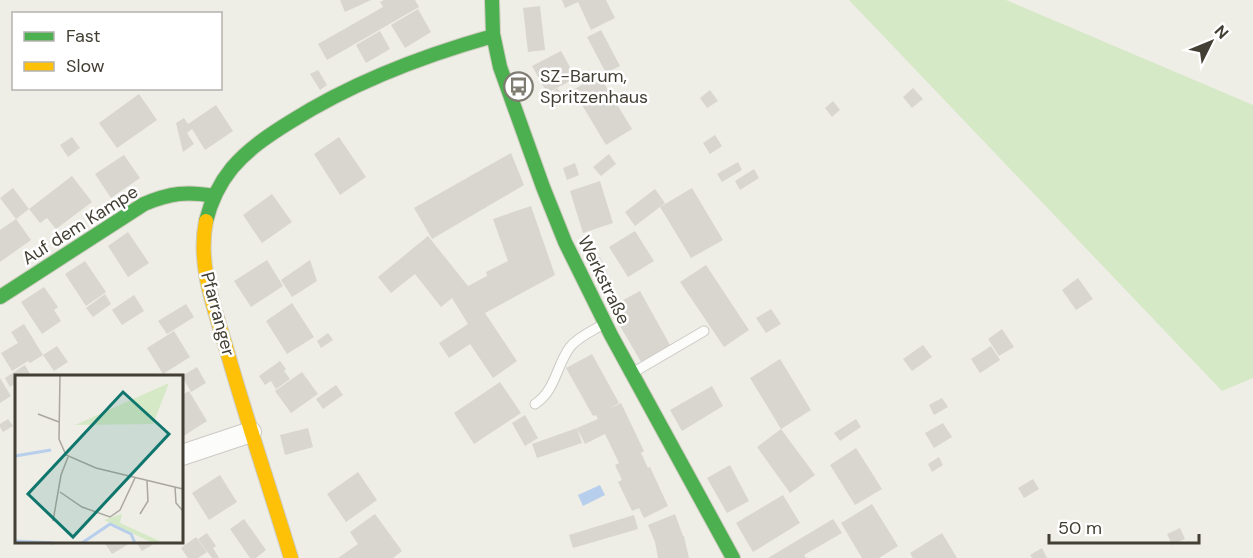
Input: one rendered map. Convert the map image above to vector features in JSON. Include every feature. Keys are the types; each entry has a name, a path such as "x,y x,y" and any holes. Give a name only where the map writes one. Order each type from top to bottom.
{"street":[{"name":"Werkstraße","path":"492,0 493,36 498,62 564,240 604,323 733,558"},
{"path":"214,196 227,175 252,148 324,100 357,84 430,55 493,36"},
{"name":"Auf dem Kampe","path":"0,297 144,204 178,192 214,196"},
{"name":"Pfarranger","path":"214,196 203,240 210,291 250,432 270,487 291,558"},
{"path":"183,454 250,432"}],"lane":[{"path":"535,404 548,392 572,345 604,323"},
{"path":"631,373 704,331"}],"green space":[{"path":"849,0 1006,0 1253,105 1253,378 1222,391"}],"water":[{"path":"600,485 605,495 583,506 578,495"}],"building":[{"path":"340,0 371,0 345,12"},
{"path":"415,0 419,7 327,60 318,44 383,7 380,2"},
{"path":"562,0 606,0 615,18 591,30 578,2 565,8"},
{"path":"540,6 545,50 528,52 523,8"},
{"path":"418,9 431,32 405,48 391,25"},
{"path":"601,30 620,66 606,73 587,37"},
{"path":"380,31 390,49 366,63 356,45"},
{"path":"561,51 576,78 547,93 532,66"},
{"path":"318,70 327,85 320,90 310,74"},
{"path":"599,75 632,129 606,145 573,90"},
{"path":"557,88 566,99 552,110 544,99"},
{"path":"913,88 923,99 912,108 903,97"},
{"path":"710,90 718,101 707,108 700,98"},
{"path":"139,94 157,120 117,148 99,123"},
{"path":"833,101 840,110 832,117 825,108"},
{"path":"216,105 233,131 205,150 192,129 187,133 194,144 183,152 176,123 184,118 188,124"},
{"path":"715,135 722,146 710,154 703,143"},
{"path":"72,137 80,148 68,157 60,145"},
{"path":"339,137 366,177 340,195 314,154"},
{"path":"511,153 524,185 432,239 414,208"},
{"path":"609,154 616,164 601,176 593,167"},
{"path":"124,155 140,178 111,198 95,174"},
{"path":"738,162 742,170 722,182 717,174"},
{"path":"575,163 579,175 567,180 563,168"},
{"path":"754,169 759,178 740,190 735,181"},
{"path":"72,176 92,202 56,229 47,218 40,223 29,209"},
{"path":"600,181 613,223 583,233 570,191"},
{"path":"13,188 29,209 16,219 0,198"},
{"path":"692,188 723,240 691,258 660,207"},
{"path":"655,189 665,203 635,226 625,212"},
{"path":"272,194 292,222 262,243 243,215"},
{"path":"531,206 555,275 485,313 517,361 493,378 470,344 449,358 439,343 468,324 452,298 441,307 415,274 391,293 378,277 428,236 468,286 487,276 486,272 508,261 493,219"},
{"path":"16,219 31,240 0,262 0,230"},
{"path":"635,231 654,261 628,277 609,247"},
{"path":"128,232 149,263 128,277 108,246"},
{"path":"600,257 608,275 599,278 591,261"},
{"path":"267,260 283,286 251,307 234,281"},
{"path":"310,260 317,281 292,297 281,280"},
{"path":"85,261 106,292 86,306 65,274"},
{"path":"706,265 749,330 724,347 680,282"},
{"path":"1078,278 1093,299 1076,310 1062,290"},
{"path":"44,287 58,307 54,310 61,321 42,334 21,302"},
{"path":"640,291 670,345 641,362 616,319 618,317 612,306"},
{"path":"105,294 111,304 93,317 86,308"},
{"path":"134,295 144,311 122,325 112,310"},
{"path":"292,303 314,337 287,354 266,321"},
{"path":"186,304 194,317 167,334 158,321"},
{"path":"771,309 781,324 766,333 756,318"},
{"path":"24,324 43,355 12,371 1,353 18,343 11,332"},
{"path":"1002,329 1014,347 999,356 988,339"},
{"path":"174,331 190,357 163,374 147,348"},
{"path":"328,333 333,340 321,348 317,341"},
{"path":"923,345 932,357 912,371 903,359"},
{"path":"57,346 68,362 54,371 43,355"},
{"path":"991,346 1000,360 980,373 971,359"},
{"path":"592,354 619,403 609,409 621,403 644,451 641,453 668,506 644,518 639,508 632,511 618,482 622,480 615,465 619,463 605,434 585,444 577,428 598,419 596,415 593,416 566,368"},
{"path":"780,359 811,410 781,429 750,378"},
{"path":"280,361 290,379 276,389 271,381 265,385 259,376"},
{"path":"25,365 30,374 15,375 15,384 10,387 5,378"},
{"path":"197,367 206,383 191,392 183,375"},
{"path":"302,372 318,394 291,413 275,391"},
{"path":"0,378 11,396 0,403"},
{"path":"500,382 521,413 474,444 454,413"},
{"path":"336,385 343,395 323,409 316,399"},
{"path":"712,386 723,406 682,431 670,410"},
{"path":"189,391 207,421 183,436 183,394"},
{"path":"942,398 948,407 934,415 929,405"},
{"path":"525,415 538,438 525,446 512,423"},
{"path":"8,419 13,426 3,432 0,424"},
{"path":"856,419 861,427 840,441 834,433"},
{"path":"943,423 952,437 934,448 925,433"},
{"path":"308,428 313,447 285,455 280,435"},
{"path":"577,428 582,443 537,458 532,444"},
{"path":"781,429 815,475 790,493 757,447"},
{"path":"856,448 882,489 855,505 830,465"},
{"path":"939,457 943,465 932,472 928,464"},
{"path":"730,465 749,501 727,513 707,478"},
{"path":"358,472 377,500 346,522 327,494"},
{"path":"220,475 237,502 209,520 192,493"},
{"path":"1033,479 1039,489 1024,498 1018,488"},
{"path":"783,495 800,523 753,552 736,523"},
{"path":"872,504 898,546 879,558 862,558 841,523"},
{"path":"375,514 402,551 393,558 338,558 358,544 350,532"},
{"path":"675,514 684,536 689,558 658,558 648,525"},
{"path":"634,515 638,529 573,548 569,535"},
{"path":"244,519 266,550 256,558 250,558 230,529"},
{"path":"833,519 842,533 804,555 806,558 768,558"},
{"path":"1180,528 1185,539 1172,545 1167,534"},
{"path":"207,533 216,546 213,548 219,558 212,558 198,539"},
{"path":"942,533 957,558 913,558 910,553"},
{"path":"196,537 207,552 198,558 188,558 181,548"},
{"path":"105,543 130,543 112,554"},
{"path":"137,543 155,543 142,551"},
{"path":"1042,548 1047,558 1032,558 1030,555"}],"traffic: fast":[{"path":"492,0 493,34 500,67 565,242 611,335 733,558"},
{"path":"206,221 216,193 232,168 252,149 282,127 363,82 414,61 493,36"},
{"path":"0,297 144,204 179,194 214,196"}],"traffic: slow":[{"path":"206,221 204,254 213,303 291,558"}],"place":[{"name":"SZ-Barum, Spritzenhaus","path":"519,86"}]}
